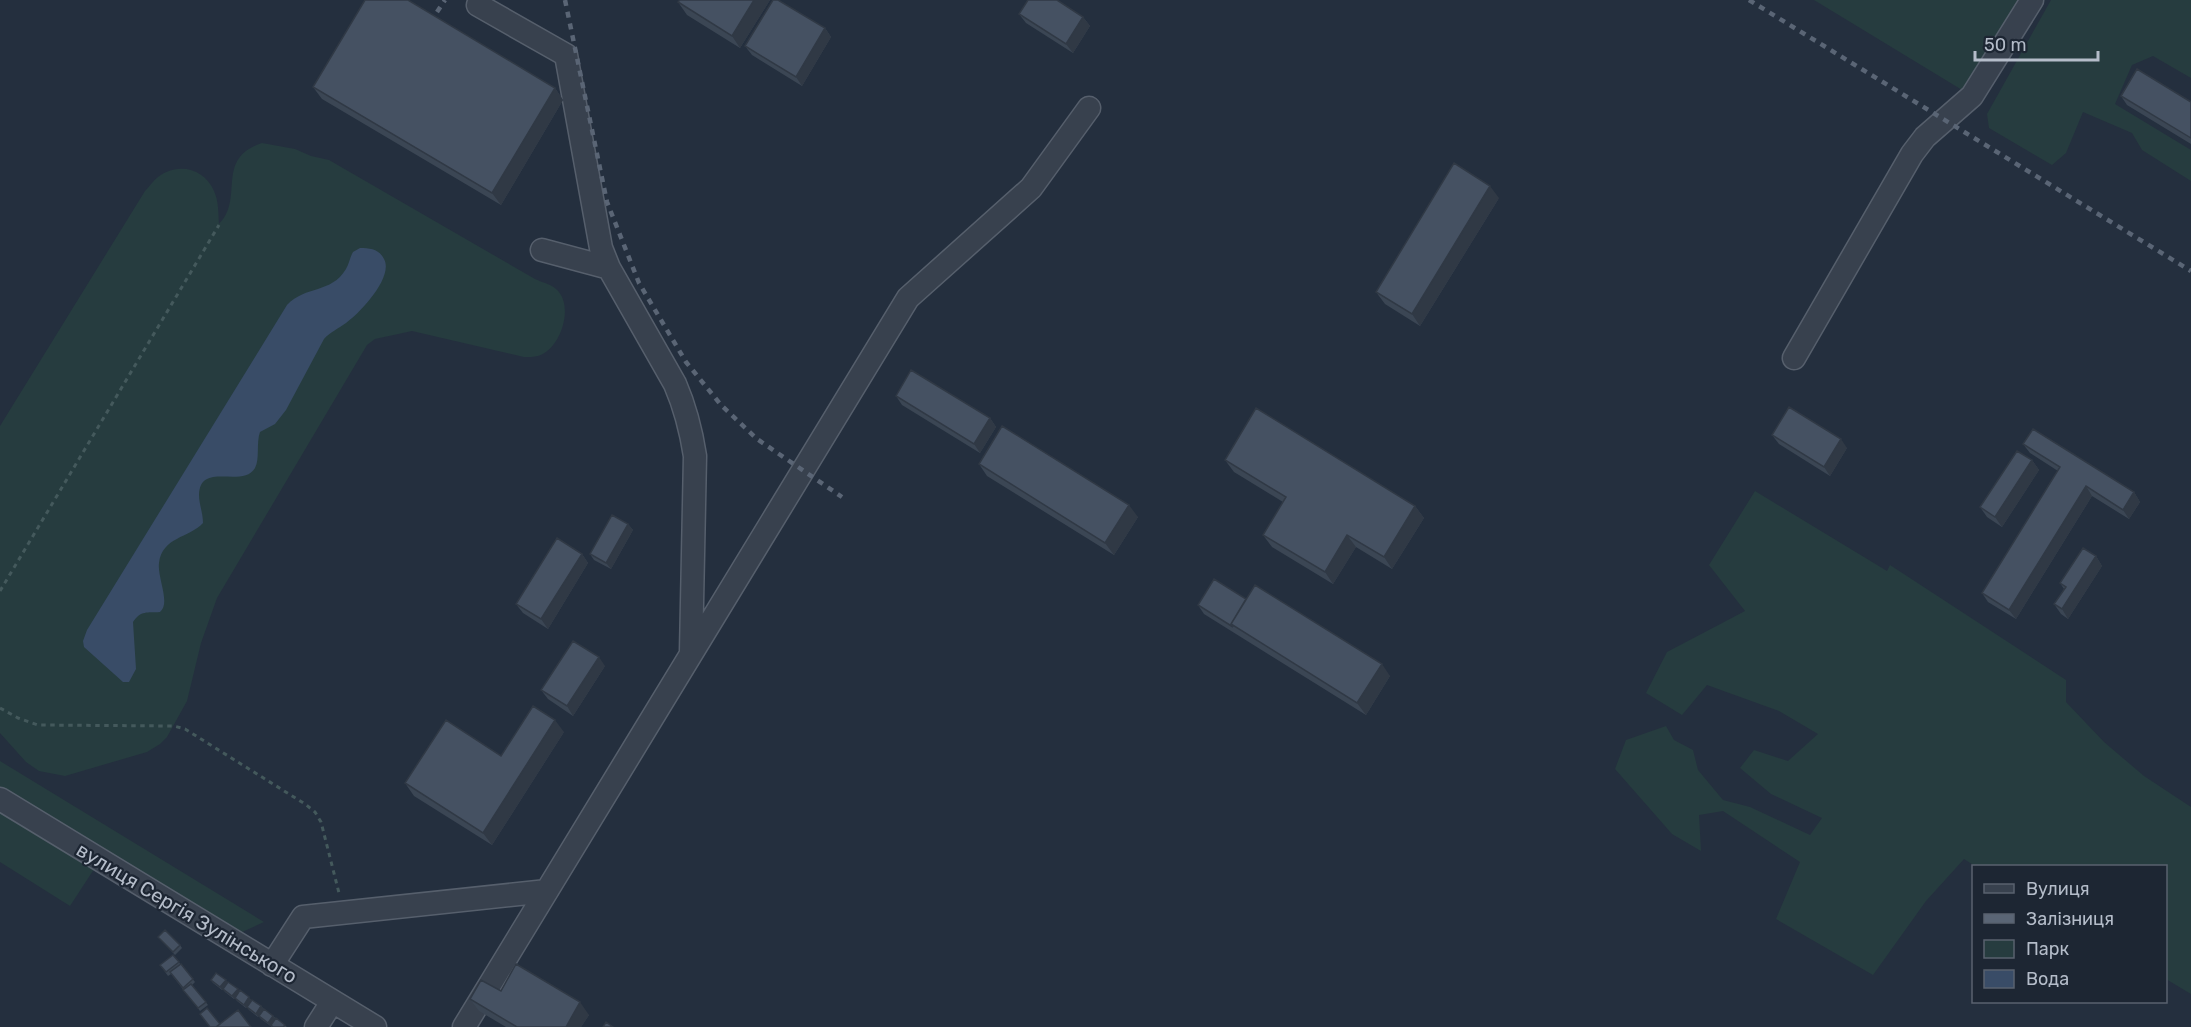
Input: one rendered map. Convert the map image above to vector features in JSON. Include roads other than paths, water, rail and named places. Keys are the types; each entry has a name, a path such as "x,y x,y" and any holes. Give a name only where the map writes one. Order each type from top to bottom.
{"street":[{"path":"1794,358 1912,154 1938,125 1972,96 2032,0"},
{"path":"478,5 566,55 601,248 609,268 683,402 692,434 695,475 691,654"},
{"path":"464,1027 908,298 1031,188 1089,108"},
{"path":"542,250 609,268"},
{"name":"вулиця Сергія Зулінського","path":"0,799 370,1026"},
{"path":"272,965 303,917 547,891"},
{"path":"316,1027 332,1002"}],"water":[{"path":"360,248 374,250 384,259 386,267 380,285 359,311 324,339 286,410 275,424 260,432 255,468 249,474 241,476 206,479 201,485 199,495 203,523 171,543 161,554 159,569 164,597 163,608 160,612 142,614 133,622 136,669 129,682 123,682 84,647 83,641 87,630 287,305 302,294 326,286 340,277 353,252"}],"railway":[{"path":"437,12 445,0"},
{"path":"565,0 607,202 639,283 686,362 721,405 757,439 842,497"},
{"path":"1749,0 2191,271"}]}
